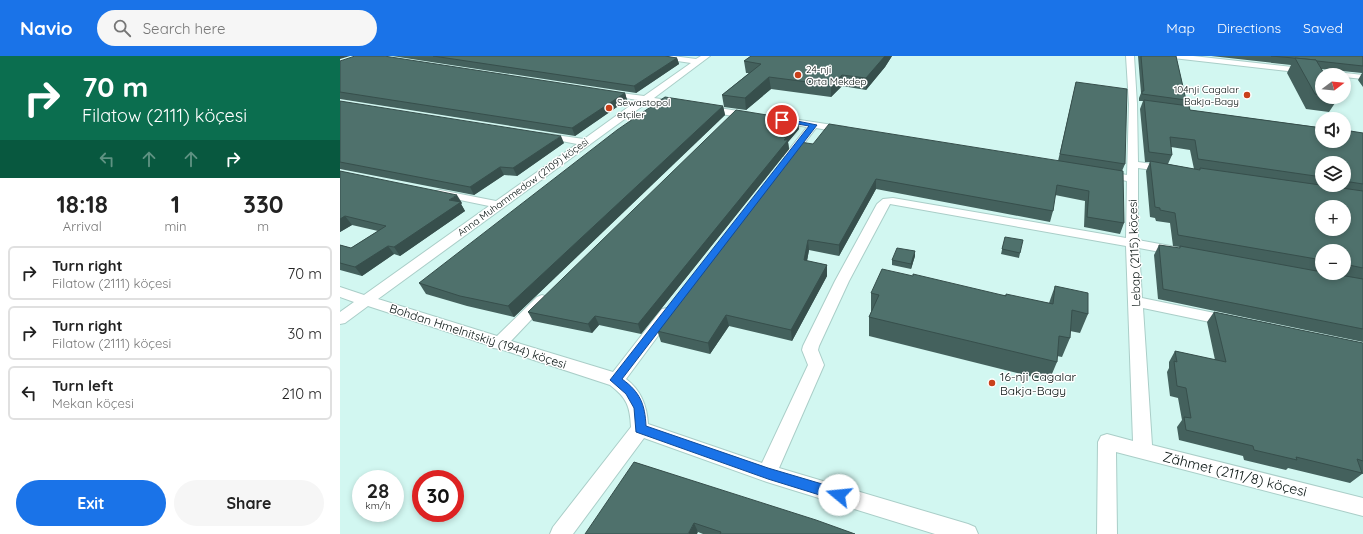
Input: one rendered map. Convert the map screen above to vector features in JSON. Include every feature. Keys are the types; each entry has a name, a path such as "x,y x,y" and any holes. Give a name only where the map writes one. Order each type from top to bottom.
{"street":[{"path":"657,56 702,59"},
{"name":"Lebap (2115) köçesi","path":"1130,56 1137,105 1132,164 1132,243 1143,451"},
{"path":"1172,56 1315,72"},
{"name":"Anna Muhammedow (2109) köçesi","path":"340,319 702,59"},
{"path":"1351,76 1363,77"},
{"path":"599,92 852,132"},
{"path":"723,124 735,113"},
{"path":"780,168 814,125"},
{"path":"531,133 585,142"},
{"path":"1132,164 1178,171"},
{"path":"1093,172 1132,179"},
{"path":"430,191 498,205"},
{"path":"768,474 816,365 810,350 811,346 846,274 883,204 887,201 1186,253"},
{"name":"Bohdan Hmelnitskiý (1944) köçesi","path":"340,292 498,344 616,380"},
{"path":"498,344 548,294"},
{"path":"560,534 640,429 640,408 630,391 616,380 678,299"},
{"path":"1135,301 1242,323"},
{"path":"640,429 768,474 968,534"},
{"name":"Zähmet (2111/8) köçesi","path":"1107,534 1107,442 1363,507"}],"building":[{"path":"355,56 384,56 625,93 572,128 340,92 340,61"},
{"path":"433,56 665,56 677,58 634,86"},
{"path":"751,56 885,56 866,78 842,75 831,85 769,77 745,98 722,95 761,64 744,61"},
{"path":"1141,56 1176,56 1186,100 1142,94 1142,91 1144,91"},
{"path":"1271,56 1363,56 1363,66 1316,60"},
{"path":"1295,58 1316,60 1321,68 1315,68 1315,94"},
{"path":"1076,82 1127,89 1125,164 1060,154"},
{"path":"665,97 723,106 508,306 460,296 419,283 617,130"},
{"path":"1144,100 1189,106 1190,110 1315,127 1315,148 1351,148 1351,131 1363,133 1363,184 1351,182 1351,156 1315,156 1315,176 1198,159 1195,140 1170,137 1172,155 1149,152"},
{"path":"340,101 561,136 513,168 500,167 470,187 340,162"},
{"path":"736,110 798,120 784,137 786,138 784,140 788,140 638,324 595,316 588,324 528,312"},
{"path":"829,124 1123,171 1124,223 1087,217 1089,191 1057,185 1053,211 876,179 839,245 808,240 804,260 827,265 791,330 726,315 708,343 657,331 660,328 656,327 800,142 813,144"},
{"path":"1150,161 1200,170 1200,168 1315,184 1315,192 1351,192 1351,189 1363,191 1363,268 1351,265 1351,244 1315,244 1315,259 1178,235 1175,213 1160,210 1160,208 1155,207"},
{"path":"340,171 457,195 449,200 461,202 394,247 388,246 355,267 340,263 340,245 351,248 386,226 345,216 340,219"},
{"path":"1005,237 1023,240 1020,253 1002,249"},
{"path":"1159,245 1180,248 1180,246 1315,271 1315,280 1351,280 1351,277 1363,279 1363,329 1163,289"},
{"path":"897,248 915,251 911,264 892,260"},
{"path":"882,269 913,276 913,274 1006,296 1006,294 1053,304 1055,286 1088,293 1088,314 1072,310 1070,338 1059,336 1057,362 869,317 879,295 871,293"},
{"path":"1214,312 1363,343 1363,461 1357,459 1362,473 1296,457 1297,460 1254,450 1253,446 1186,430 1184,417 1191,418 1186,388 1177,386 1174,361 1177,362 1175,351 1226,362"},
{"path":"634,462 816,520 855,534 720,534 721,532 694,523 688,534 585,534"}],"place":[{"name":"24-nji Orta Mekdep","path":"798,75"},
{"name":"104nji Cagalar Bakja-Bagy","path":"1247,95"},
{"name":"Sewastopol etçiler","path":"609,108"},
{"name":"16-nji Cagalar Bakja-Bagy","path":"992,383"}],"route":[{"path":"782,120 814,125 616,380 630,391 640,408 640,429 768,474 839,495"}]}
